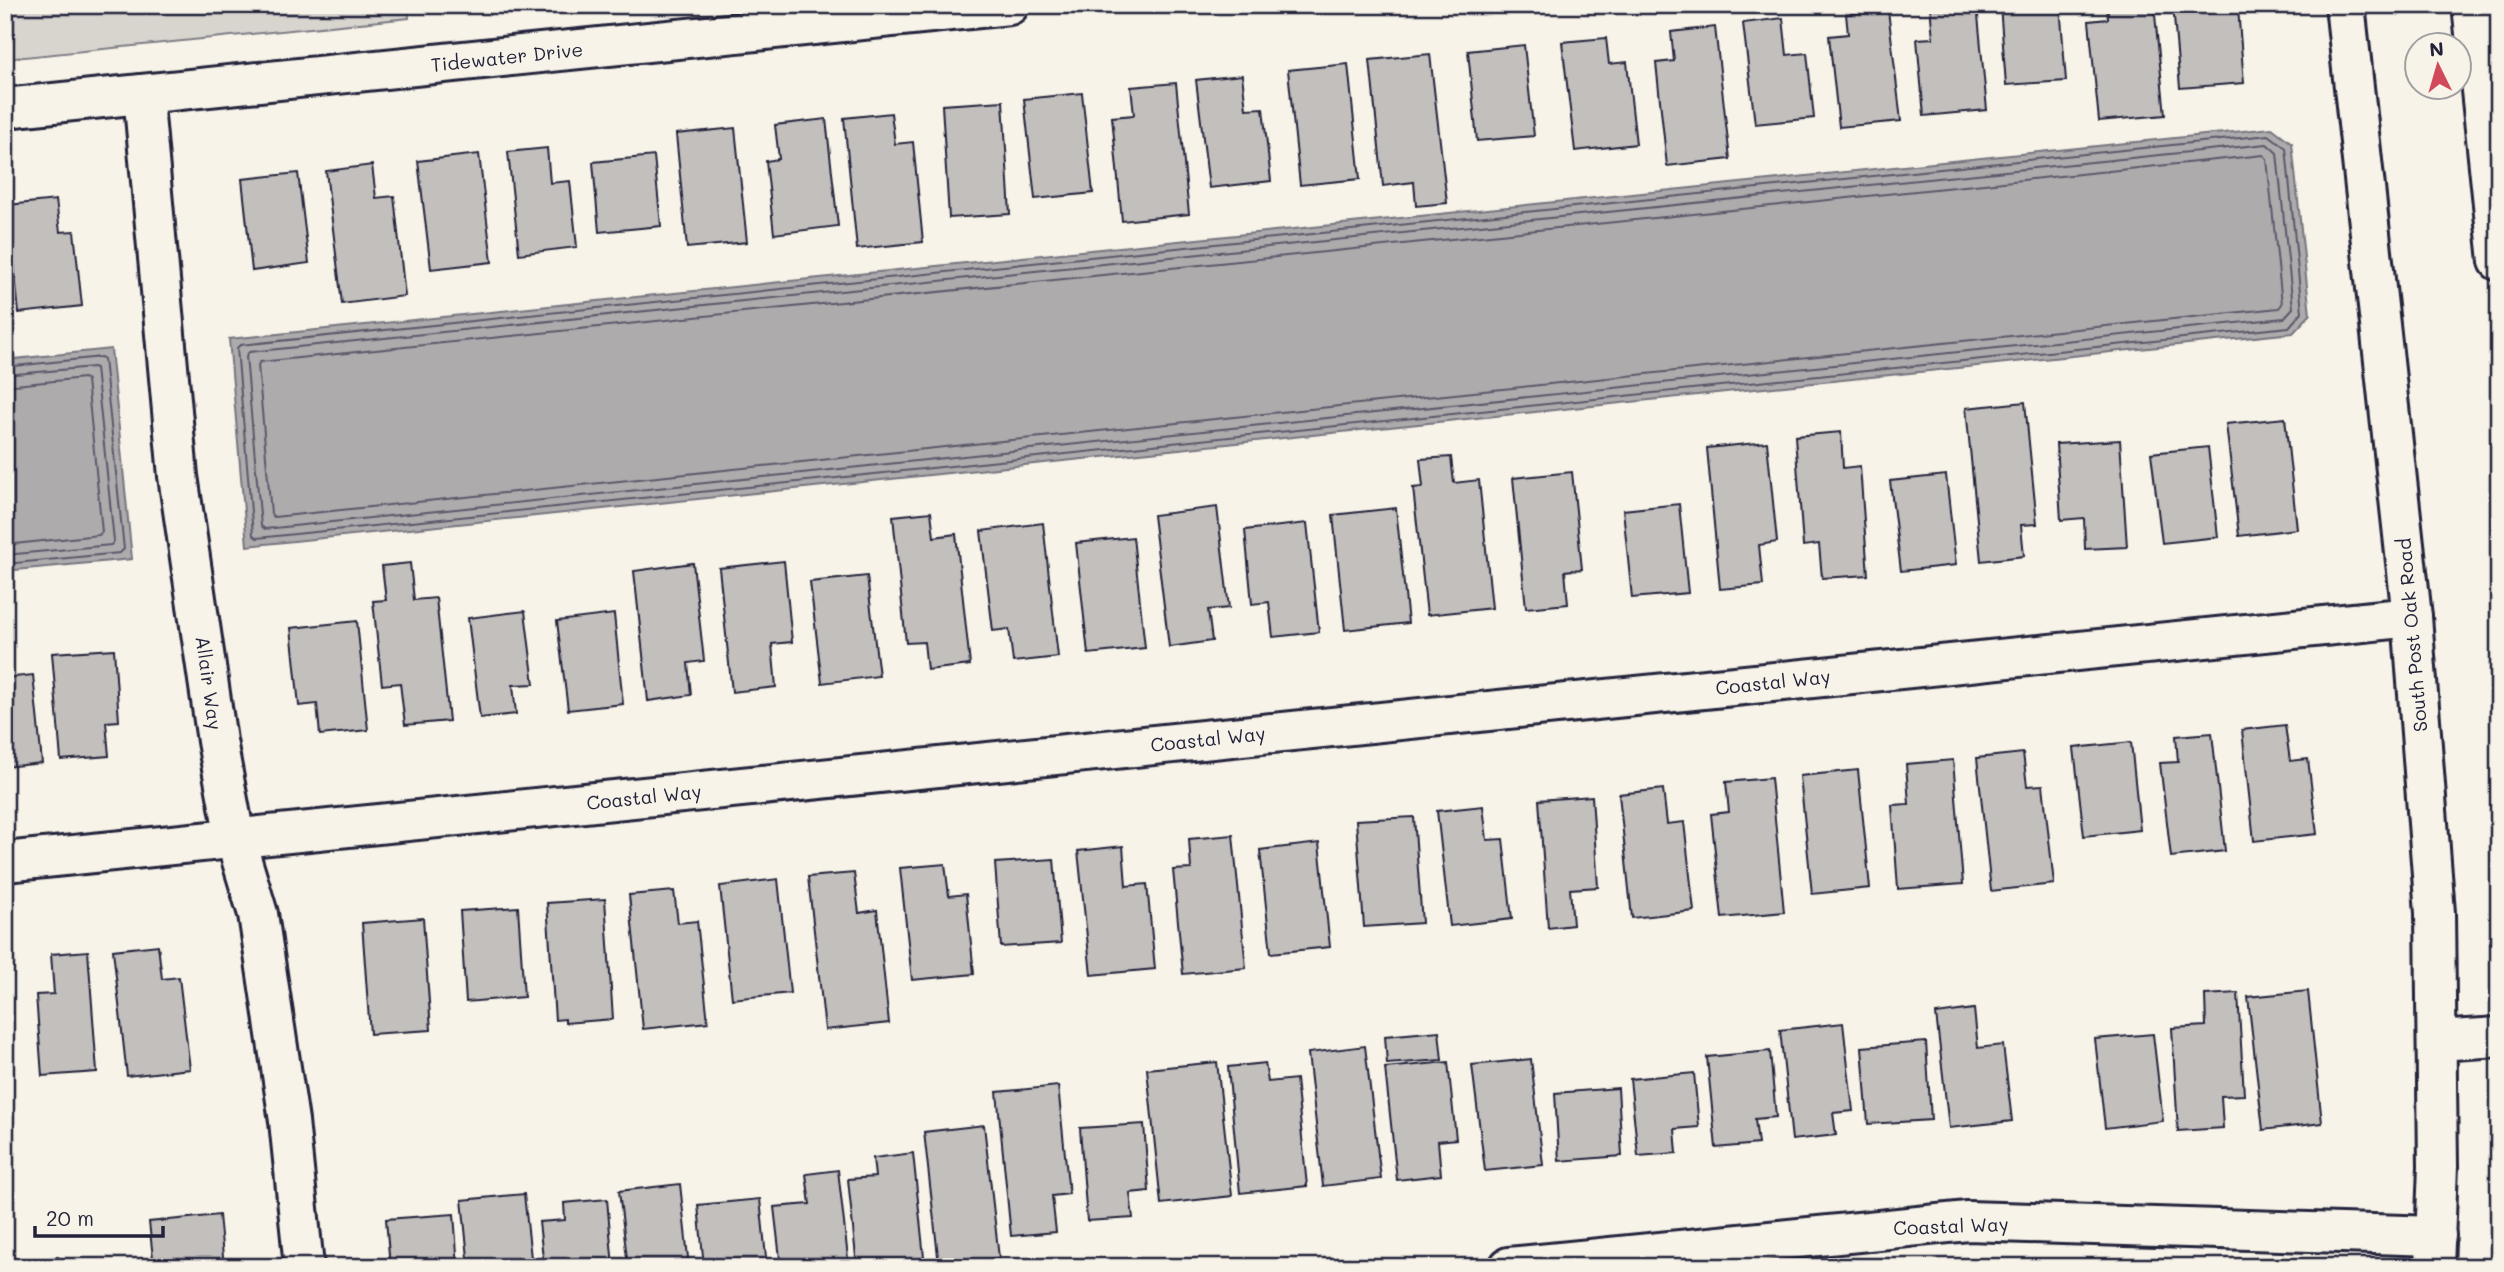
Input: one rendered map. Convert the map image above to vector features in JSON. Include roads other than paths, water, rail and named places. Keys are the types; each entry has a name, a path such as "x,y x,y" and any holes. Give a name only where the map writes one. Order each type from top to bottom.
{"street":[{"name":"Tidewater Drive","path":"5,108 1010,5"},
{"name":"South Post Oak Road","path":"2345,5 2412,617 2435,913 2438,1166 2435,1251"},
{"path":"2472,5 2499,261"},
{"name":"Allair Way","path":"143,94 178,476 217,741 235,838 258,914 289,1121 304,1267"},
{"name":"Coastal Way","path":"5,862 2412,617"},
{"path":"2437,1041 2499,1037"},
{"name":"Coastal Way","path":"1509,1267 1968,1222 2435,1251"}],"water":[{"path":"2272,128 2292,143 2310,315 2293,333 247,546 229,339"},
{"path":"111,349 132,559 5,571 5,360"},
{"path":"1945,1265 2180,1267 1924,1267"}]}
